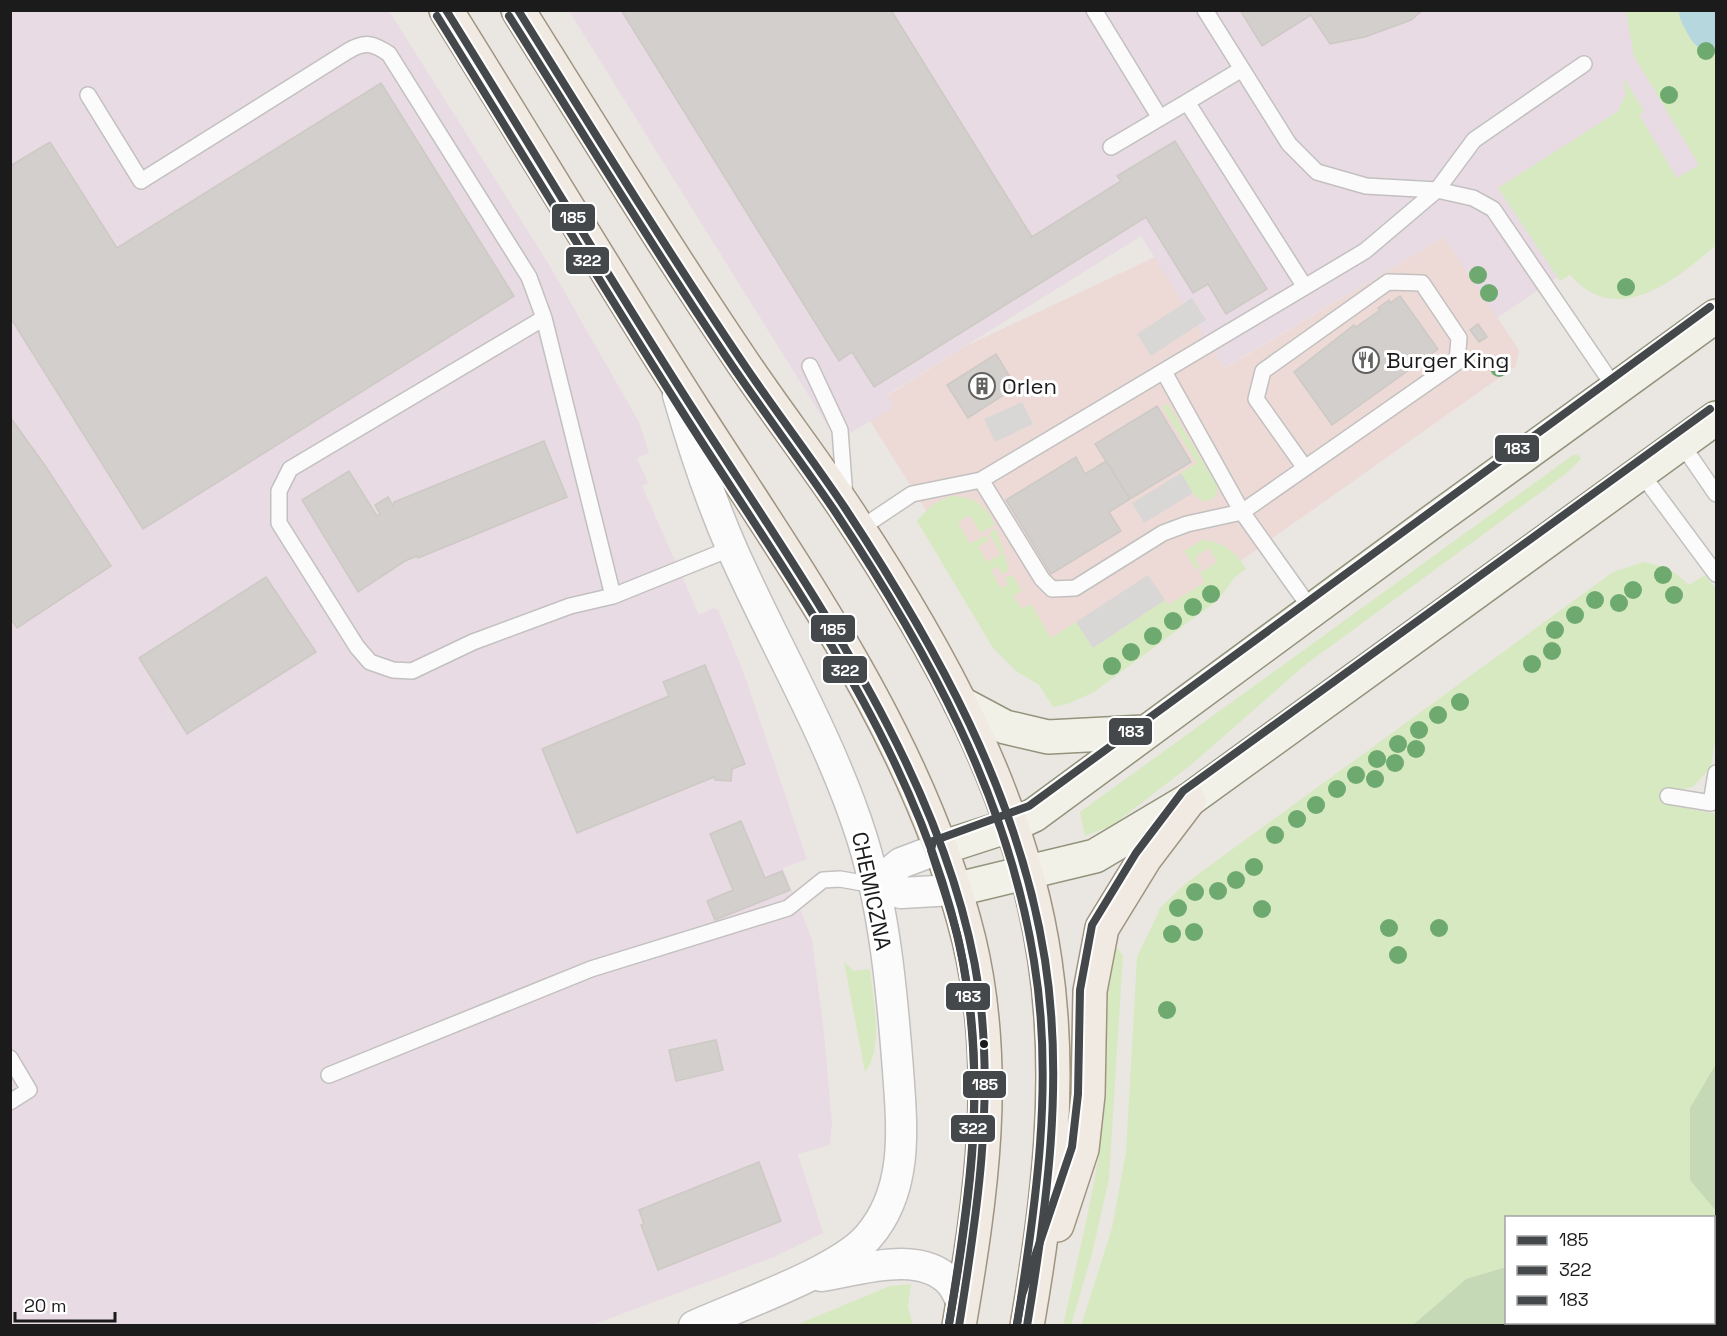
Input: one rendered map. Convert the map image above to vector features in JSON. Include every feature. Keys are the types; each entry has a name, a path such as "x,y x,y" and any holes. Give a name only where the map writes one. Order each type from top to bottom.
{"main road":[{"path":"446,10 673,377 816,602 880,713 921,799 954,890 969,943 979,1008 985,1108 980,1199 961,1315"},
{"path":"518,10 698,296 852,519 960,703 1012,825 1026,874 1045,959 1054,1058 1052,1131 1046,1204 1029,1312"},
{"path":"940,849 1012,825 1034,815 1311,609 1716,316"},
{"path":"954,890 1095,856 1189,800 1716,418"},
{"path":"960,703 1005,727 1048,737 1144,732"},
{"path":"1029,1312 1082,1149 1088,1095 1090,991 1102,928 1145,858 1189,800"}],"street":[{"name":"CHEMICZNA","path":"673,377 696,457 732,548 834,761 863,841 887,956 902,1125 897,1181 886,1210 869,1237 845,1257 694,1326"},
{"path":"874,885 901,863 940,849"},
{"path":"874,885 890,891 911,894 954,890"},
{"path":"800,1279 901,1265 925,1266 952,1284 961,1315"}],"lane":[{"path":"1094,10 1160,118"},
{"path":"1205,10 1289,144 1317,172 1366,186 1437,190 1473,198 1493,209 1615,388"},
{"path":"88,95 141,181 348,51 367,43 376,45 389,54 529,277 544,318 613,596"},
{"path":"810,366 840,430 852,519 912,494 981,480 1365,251 1437,190 1474,140 1584,64"},
{"path":"1111,147 1242,69"},
{"path":"1187,102 1305,287"},
{"path":"981,480 1042,579 1052,589 1065,591 1075,588 1163,533 1187,524 1242,512 1457,362 1459,338 1422,283 1388,282 1263,371 1256,399 1305,468"},
{"path":"544,318 290,469 279,491 279,523 357,647 370,662 393,670 412,671 484,638 570,606 613,596 732,548"},
{"path":"1164,372 1242,512 1311,609"},
{"path":"1682,443 1716,494"},
{"path":"1641,473 1716,574"},
{"path":"1668,796 1711,802 1716,773"},
{"path":"328,1074 591,969 788,908 822,880 840,879 874,885"},
{"path":"10,1058 29,1090 10,1101"}],"shaded area":[{"path":"10,11 389,11 548,263 639,422 649,453 637,458 648,483 642,486 699,615 713,608 718,610 743,671 807,859 783,868 812,939 824,1033 832,1124 830,1145 798,1154 823,1233 774,1257 592,1325 11,1325"},
{"path":"569,11 1631,11 1716,170 1497,318 1444,237 1224,368 1141,236 887,395 894,407 837,441"},
{"path":"1444,237 1519,350 1516,366 1068,683 947,544 870,421 894,407 887,396 964,347 1155,257 1225,368"},
{"path":"1192,298 1206,320 1151,356 1137,334"},
{"path":"1022,402 1033,424 995,442 984,419"},
{"path":"1181,473 1193,493 1144,523 1132,503"},
{"path":"1148,575 1165,600 1093,648 1076,622"}],"green space":[{"path":"1626,11 1716,11 1716,245 1665,284 1646,293 1626,298 1607,298 1588,291 1570,275 1560,281 1498,188 1617,112 1626,94 1623,77 1644,111 1639,115 1677,178 1699,165 1634,56"},
{"path":"1168,404 1217,485 1217,494 1211,499 1201,500 1196,496 1181,473 1197,463 1162,407"},
{"path":"1573,455 1578,455 1581,459 1567,473 1305,665 1192,764 1113,825 1085,836 1080,812"},
{"path":"951,496 972,500 987,512 995,525 980,533 970,515 958,522 970,544 986,535 988,540 978,547 987,562 1001,554 989,533 996,529 1009,570 1002,574 998,567 991,570 1001,588 1008,585 1005,578 1012,575 1022,591 1013,596 1022,609 1031,604 1051,638 1076,622 1093,648 1165,600 1168,605 1205,582 1200,573 1217,562 1209,548 1195,557 1200,567 1197,570 1184,551 1202,540 1216,542 1228,548 1246,569 1235,577 1218,600 1094,692 1070,703 1053,707 1039,685 1016,671 993,648 917,521 940,500"},
{"path":"1643,562 1668,569 1689,585 1705,575 1716,589 1716,731 1711,767 1694,786 1682,790 1669,788 1666,804 1716,814 1716,1325 1585,1326 1585,1324 1715,1324 1715,1216 1505,1216 1505,1267 1466,1279 1413,1325 1081,1326 1112,1228 1126,1152 1137,957 1161,907 1186,883 1613,572"},
{"path":"1116,946 1123,956 1109,1179 1092,1254 1071,1325 1063,1326 1092,1191 1101,1137 1105,1089 1106,1006"},
{"path":"844,962 854,971 870,969 876,1037 871,1062 865,1072"},
{"path":"1716,1064 1716,1211 1690,1180 1690,1108"},
{"path":"1505,1267 1505,1324 1585,1325 1413,1325 1466,1279"},
{"path":"911,1284 908,1307 913,1325 796,1325 890,1286"}],"building":[{"path":"621,10 891,10 1032,237 1121,181 1117,176 1175,141 1267,289 1226,314 1208,284 1193,293 1146,217 874,387 852,352 839,361"},
{"path":"1240,10 1423,10 1411,20 1365,37 1330,44 1311,15 1262,46"},
{"path":"381,83 514,296 143,529 10,317 10,166 50,142 117,248"},
{"name":"Burger King","path":"1400,296 1438,349 1332,425 1294,372 1354,325 1356,327 1380,310 1378,308 1389,300 1390,303"},
{"path":"1478,324 1487,337 1479,342 1470,330"},
{"name":"Orlen","path":"996,354 1016,387 968,418 947,385"},
{"name":"Orlen","path":"1157,406 1191,462 1130,499 1095,444"},
{"path":"10,417 111,566 17,628 10,618"},
{"path":"544,441 567,497 418,558 417,556 405,561 358,592 302,500 349,471 377,516 380,514 375,505 388,497 393,506 394,502"},
{"path":"1076,457 1085,474 1106,461 1130,499 1109,512 1121,531 1051,574 1006,500"},
{"path":"266,577 316,652 187,734 139,658"},
{"path":"705,665 745,764 732,769 731,781 715,780 714,777 577,833 542,749 669,696 663,682"},
{"path":"741,821 765,878 782,871 790,890 715,920 707,901 733,890 710,834"},
{"path":"716,1040 723,1070 676,1081 669,1050"},
{"path":"759,1162 781,1221 658,1270 641,1225 644,1224 639,1210"}],"waterway":[{"path":"1709,10 1716,23"}],"transit line":[{"name":"185","path":"446,10 662,360 825,614 867,686 905,760 937,835 963,912 979,990 985,1075 977,1201 959,1326"},
{"name":"185","path":"518,10 711,314 879,560 941,668 994,780 1016,839 1033,899 1051,1006 1053,1052 1051,1143 1041,1235 1027,1326"},
{"name":"322","path":"437,16 683,413 814,617 856,688 894,761 926,836 951,912 968,991 973,1033 974,1116 971,1158 962,1241 949,1324"},
{"name":"322","path":"509,16 704,324 868,562 931,670 984,782 1005,840 1022,900 1040,1006 1042,1052 1040,1143 1017,1324"},
{"name":"183","path":"949,1324 970,1182 974,1090 973,1043 960,947 931,850 933,841 1029,806 1710,307"},
{"name":"183","path":"1017,1324 1022,1295 1072,1147 1078,1094 1080,990 1092,925 1136,853 1183,791 1710,409"}],"place":[{"name":"Burger King","path":"1366,360"},
{"name":"Orlen","path":"982,386"}]}
